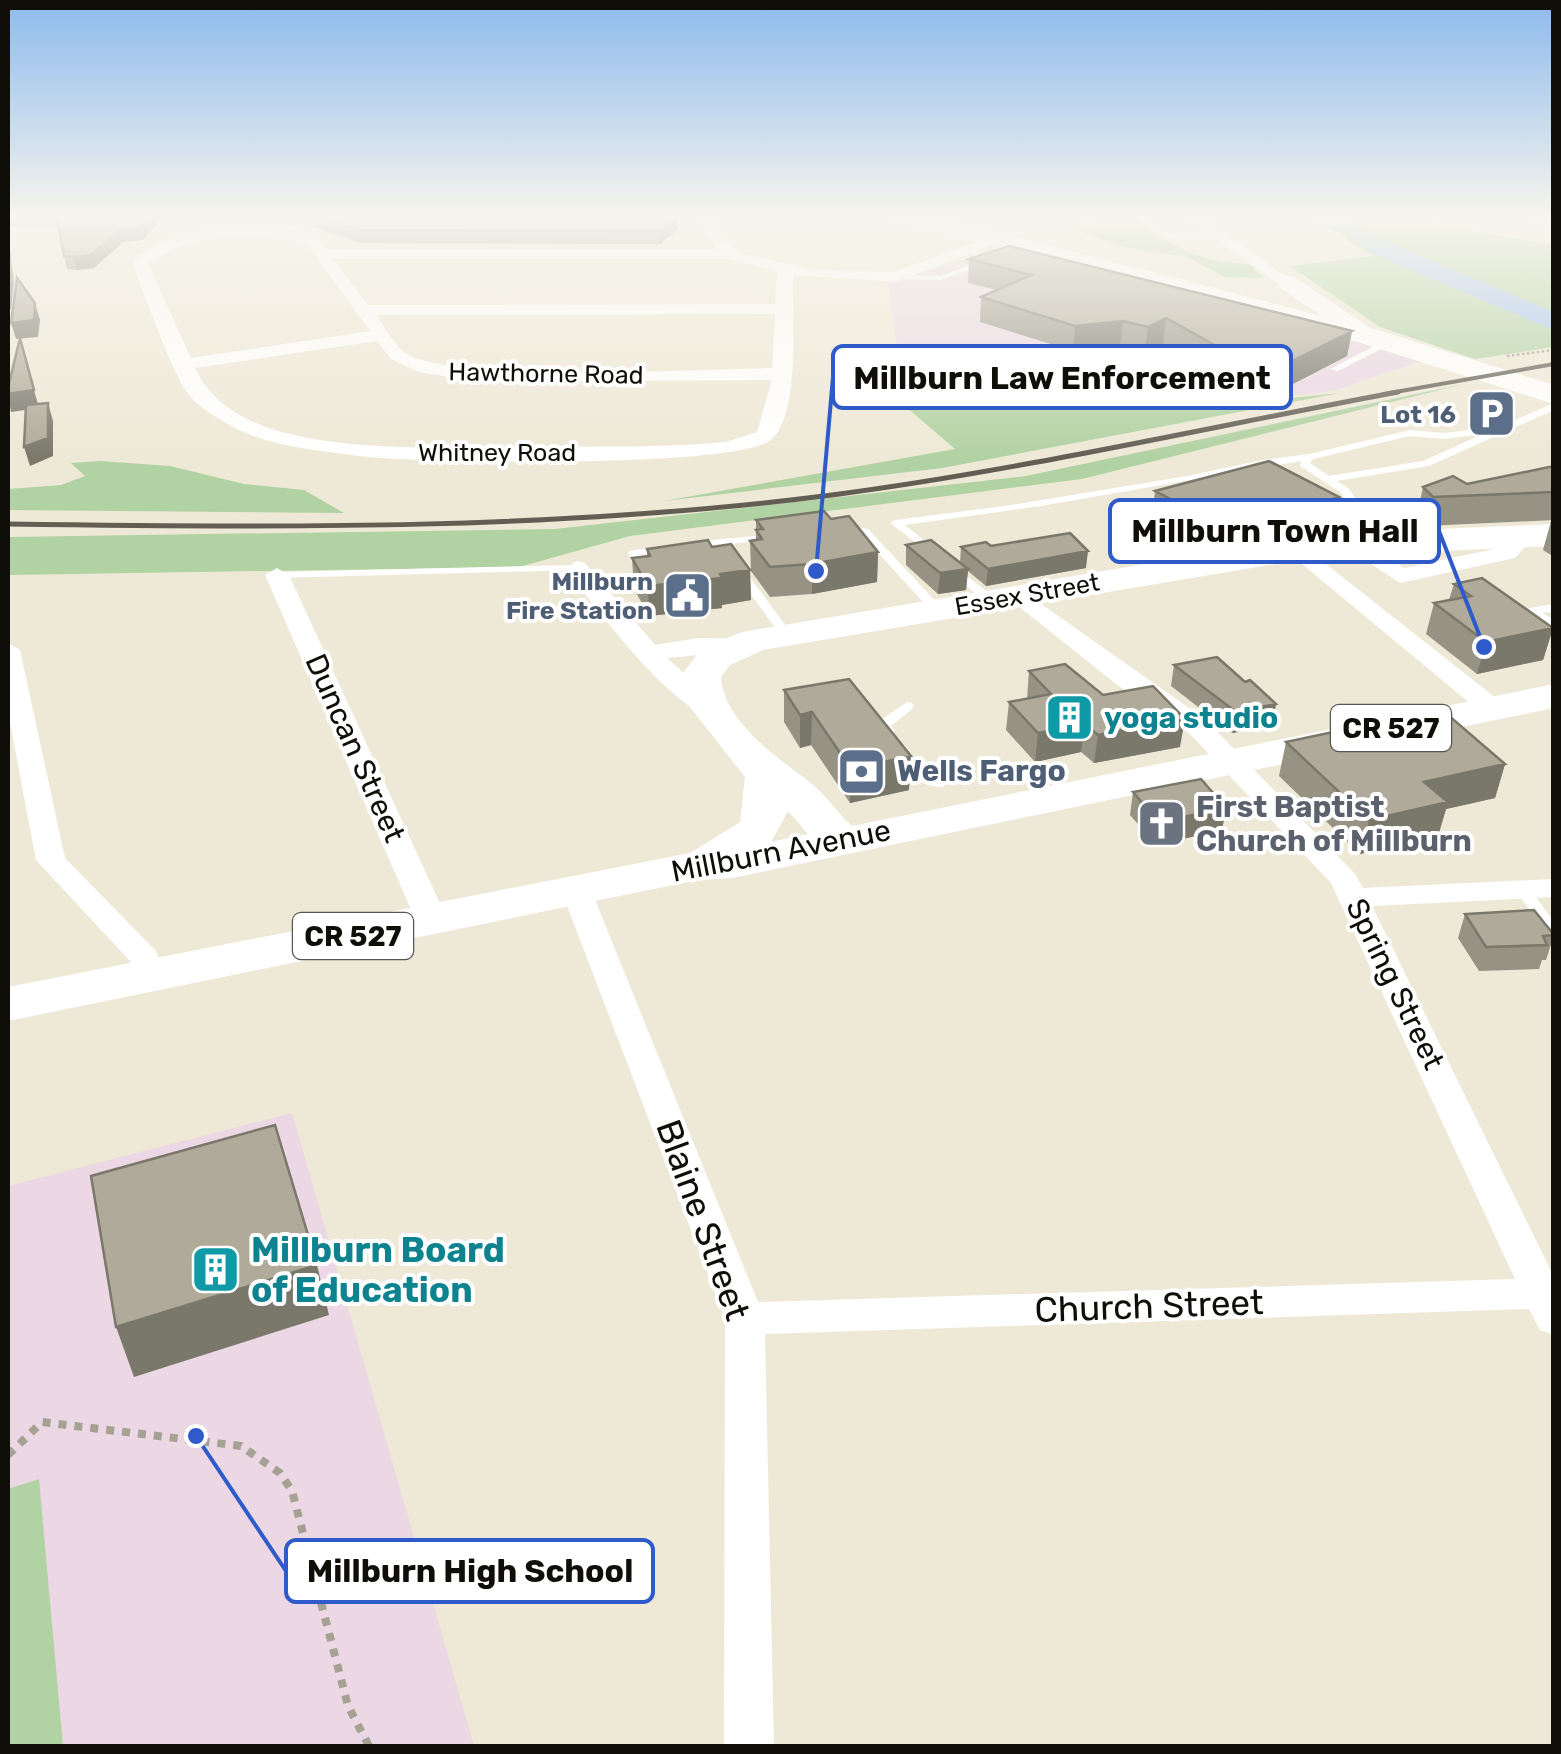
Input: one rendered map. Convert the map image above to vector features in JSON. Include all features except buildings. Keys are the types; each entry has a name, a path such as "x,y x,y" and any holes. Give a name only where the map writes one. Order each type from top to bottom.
{"main road":[{"path":"1222,296 1314,316 1379,340 1503,366 1554,395"},
{"path":"1298,296 1314,316"},
{"name":"Essex Street","path":"708,709 699,692 701,675 709,662 740,644 786,634 1313,547 1537,538"},
{"name":"Millburn Avenue","path":"8,1004 698,866 732,864 1554,696"},
{"path":"708,709 767,774 794,791 817,822 842,841"},
{"name":"CR 527","path":"698,866 741,843 763,824 768,806 767,774"}],"street":[{"name":"Whitney Road","path":"154,296 184,364 207,403 256,429 330,446 407,452 729,448 750,443 772,428 780,374 783,296"},
{"name":"Hawthorne Road","path":"357,296 381,336 408,362 456,374 780,374"},
{"path":"367,310 782,309"},
{"path":"184,364 381,336"},
{"path":"1313,547 1314,576 1340,587 1492,708"},
{"path":"577,568 673,681 708,709"},
{"name":"Duncan Street","path":"277,576 432,921"},
{"name":"Spring Street","path":"1004,598 1196,726 1332,864 1355,898 1549,1302"},
{"name":"Essex Street","path":"649,654 698,644 740,644"},
{"path":"8,650 51,860 145,958 149,975"},
{"path":"1355,898 1538,888"},
{"name":"Blaine Street","path":"576,890 745,1319 749,1746"},
{"name":"Church Street","path":"745,1319 1549,1302"}],"lane":[{"path":"1336,369 1379,340"},
{"path":"1327,480 1425,464 1554,406"},
{"path":"1004,598 895,523 975,514 1206,476 1410,433 1444,436 1500,429"},
{"path":"1309,457 1304,464 1354,503 1344,512 1302,526 1313,547"},
{"path":"833,530 860,528 937,610"},
{"path":"658,567 640,569 634,553 797,534"},
{"path":"721,542 786,634"},
{"path":"277,576 577,568"},
{"path":"1554,607 1534,611 1554,626"},
{"path":"888,731 882,726 907,706"},
{"path":"900,748 920,776 938,784"},
{"path":"1538,888 1554,934"}],"path":[{"path":"1503,366 1554,350"},
{"path":"8,1455 42,1422 240,1446 280,1472 292,1492 348,1706 369,1746"}],"shaded area":[{"path":"890,296 1189,296 1426,359 1336,390 1241,403 1210,386 905,406"},
{"path":"292,1113 474,1746 8,1746 8,1186"}],"green space":[{"path":"1334,296 1553,296 1553,347 1475,359 1380,327"},
{"path":"1112,356 1162,359 1241,403 1340,393 942,468 664,501 955,449 905,406 897,363"},
{"path":"1468,383 1082,479 630,536 519,567 8,575 8,537 555,529 1026,476"},
{"path":"71,463 170,466 244,484 304,490 344,513 8,510 8,489 61,485 85,476"},
{"path":"39,1479 63,1746 8,1746 8,1489"}],"waterway":[{"path":"1492,296 1554,322"}],"railway":[{"path":"1384,394 1554,364"},
{"path":"8,524 421,524 627,515 729,506 974,473 1398,392"}],"place":[{"name":"Lot 16","path":"1491,414"},
{"name":"Millburn Law Enforcement","path":"816,571"},
{"name":"Millburn Fire Station","path":"688,595"},
{"name":"Millburn Town Hall","path":"1484,647"},
{"name":"yoga studio","path":"1069,718"},
{"name":"Wells Fargo","path":"862,771"},
{"name":"First Baptist Church of Millburn","path":"1161,824"},
{"name":"Millburn Board of Education","path":"216,1270"},
{"name":"Millburn High School","path":"196,1436"}]}
